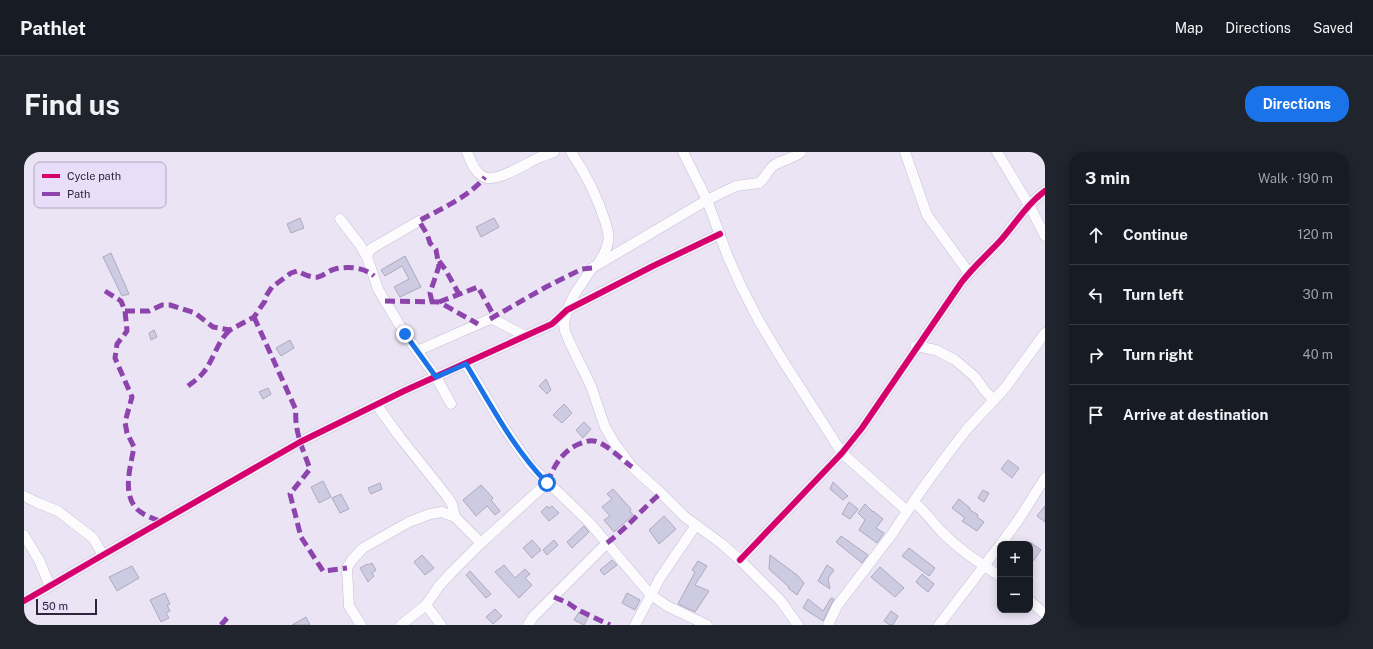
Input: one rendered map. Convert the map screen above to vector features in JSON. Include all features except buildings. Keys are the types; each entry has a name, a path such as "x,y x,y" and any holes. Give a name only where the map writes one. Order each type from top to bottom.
{"street":[{"path":"467,152 478,173 485,177 491,178 501,176 554,152"},
{"path":"571,152 592,188 602,212 609,236 606,249 597,266"},
{"path":"683,152 707,200 728,258 759,322 842,453 907,511"},
{"path":"798,625 780,600 740,560 722,544 676,509 661,493 632,467 605,427 591,386 565,331 564,319 567,310 592,268 707,200 736,186 759,183 772,167 796,156 801,152"},
{"path":"905,152 927,215 969,273"},
{"path":"997,152 1029,205 1045,236"},
{"path":"740,560 842,453 866,421 916,346 969,273 1001,241 1029,205 1045,191"},
{"path":"340,220 360,245 367,257 378,289 394,318 436,377 451,404"},
{"path":"367,257 369,251 374,247 419,221"},
{"path":"24,601 300,442 376,404 552,324 567,310 720,234"},
{"path":"417,352 490,319 495,320 525,336"},
{"path":"828,625 837,606 888,540 913,502 962,436 1024,363 1045,332"},
{"path":"916,346 936,350 955,360 975,377 985,391 994,400"},
{"path":"466,364 518,448 531,466 589,522 650,594 667,606 707,625"},
{"path":"376,404 398,436 446,495 452,504 455,517"},
{"path":"1002,541 1019,519 1045,478"},
{"path":"401,625 426,605 444,580 481,543 547,483"},
{"path":"24,496 58,511 93,538 103,555"},
{"path":"913,502 927,513 950,540 983,566 997,574"},
{"path":"361,625 350,610 349,606 347,568 363,548 415,519 442,512 455,517 481,543"},
{"path":"635,625 650,594 696,525"},
{"path":"24,535 39,560 50,586"},
{"path":"528,625 533,617 607,543"},
{"path":"939,625 997,548"},
{"path":"1033,603 1045,614"},
{"path":"426,605 441,625"}],"marked path":[{"path":"432,302 430,293 439,266 436,250 430,243 427,234 419,221 463,197 485,177"},
{"path":"439,261 459,294"},
{"path":"125,311 149,311 162,305 170,305 195,313 213,327 230,330 254,317 265,301 266,296 272,287 291,273 297,271 310,276 318,277 340,268 350,268 360,269 374,276"},
{"path":"490,319 546,287 582,269 592,268"},
{"path":"439,302 478,287 494,316"},
{"path":"105,291 121,301 125,311 127,331 117,344 115,358 132,397 125,422 127,433 134,447 128,486 129,494 132,502 138,510 161,522"},
{"path":"385,301 439,302 478,324"},
{"path":"254,317 296,410 296,425 310,469 290,494 301,537 323,571 347,568"},
{"path":"188,386 207,368 222,339 230,330"},
{"path":"547,483 563,455 573,447 588,441 599,442 632,467"},
{"path":"607,543 661,493"},
{"path":"554,597 610,625"},
{"path":"221,625 227,618"}],"cycle path":[{"path":"740,560 842,453 862,428 961,283 1001,240 1027,208 1045,191"},
{"path":"24,601 300,442 404,391 552,324 567,310 720,234"}],"route":[{"path":"405,334 436,377 466,364 505,429 531,466 547,483"}]}
